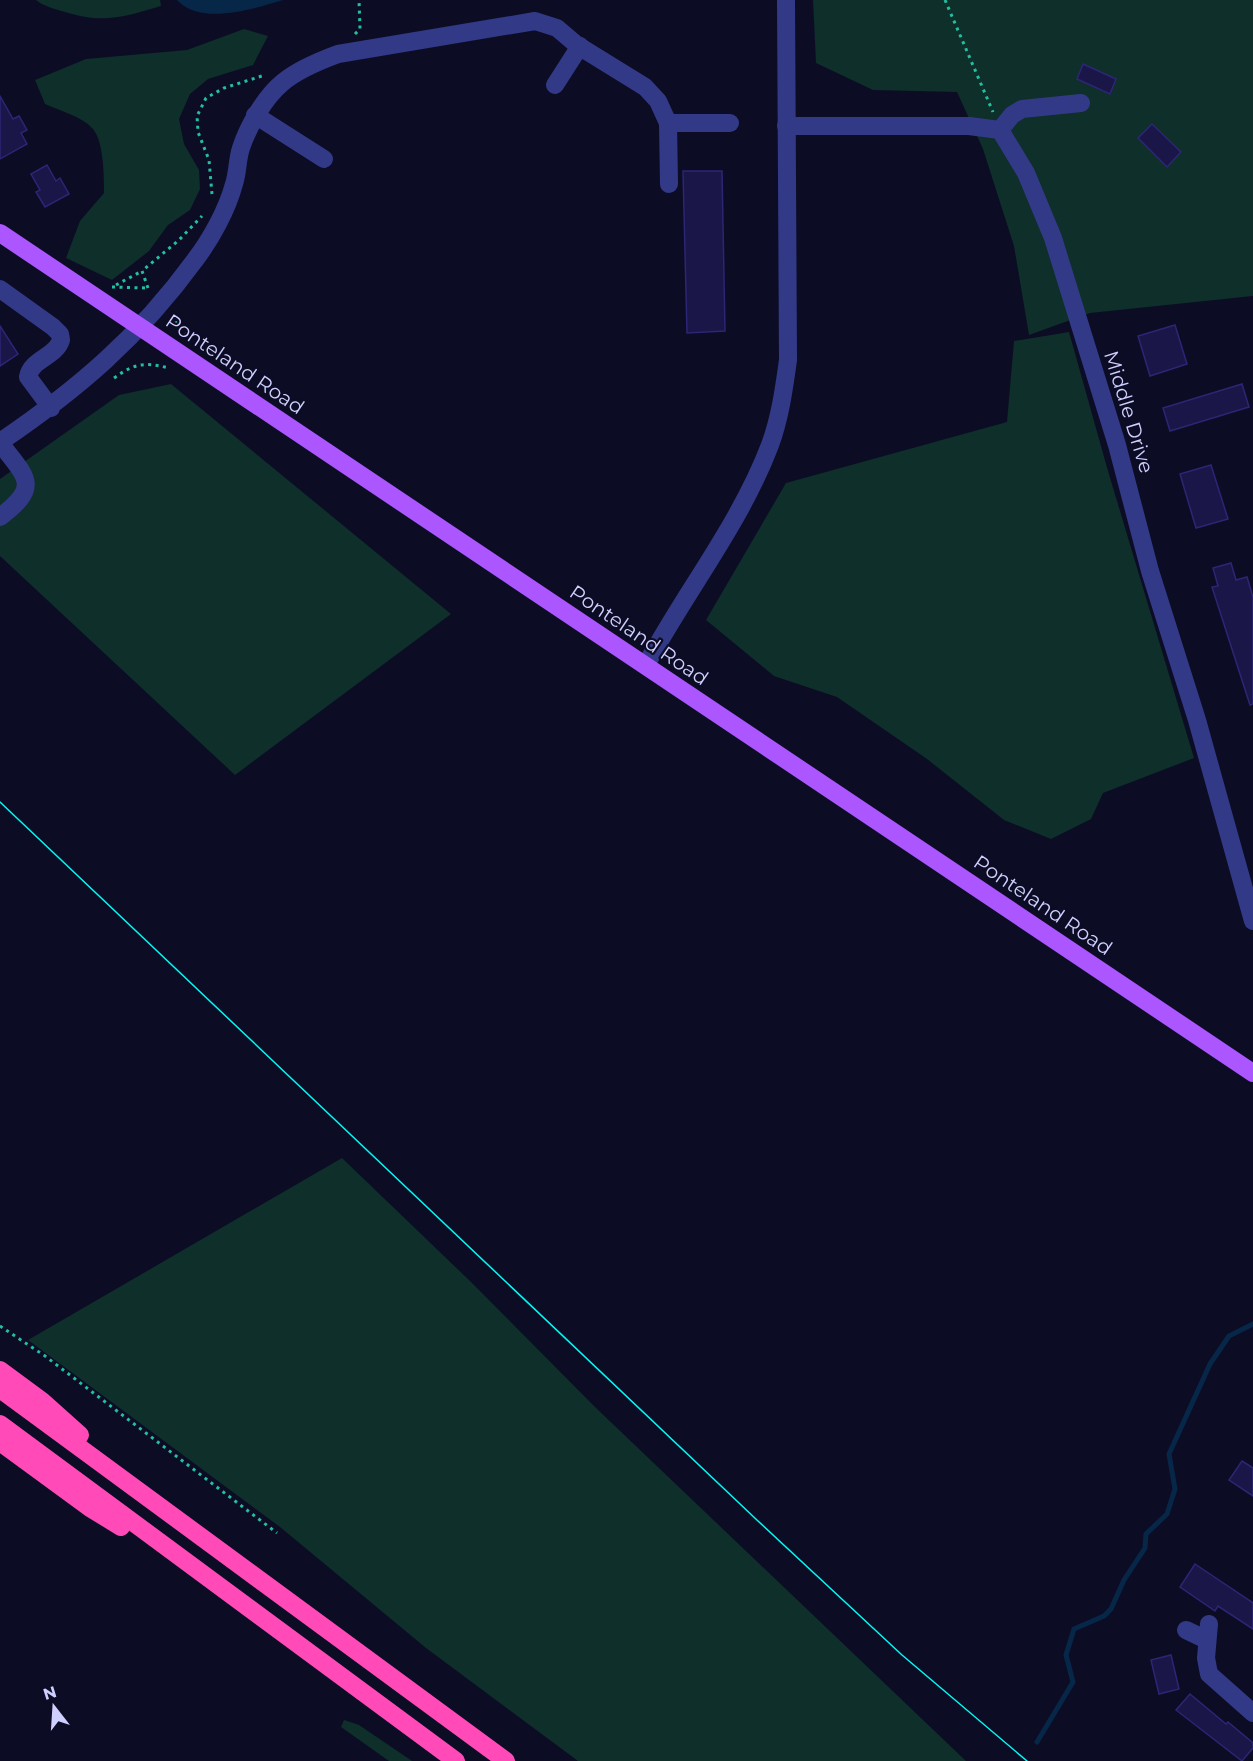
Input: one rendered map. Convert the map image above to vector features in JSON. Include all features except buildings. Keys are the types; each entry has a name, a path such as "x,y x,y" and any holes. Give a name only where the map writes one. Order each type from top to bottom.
{"highway":[{"path":"0,1370 42,1401 164,1511"},
{"path":"0,1389 506,1761"},
{"path":"0,1425 456,1761"},
{"path":"0,1442 90,1508 227,1593"}],"main road":[{"name":"Ponteland Road","path":"0,233 1253,1073"}],"street":[{"path":"646,665 743,506 770,444 783,398 788,360 786,0"},
{"path":"0,518 18,503 26,485 17,465 0,443 51,408 116,352 140,327 196,258 220,218 234,184 241,148 255,115 281,83 313,63 338,54 535,21 558,28 580,46 645,87 658,101 668,123 669,184"},
{"path":"555,85 580,46"},
{"path":"786,126 969,126 1000,130 1012,116 1022,109 1081,104"},
{"path":"255,115 324,159"},
{"path":"668,123 730,123"},
{"name":"Middle Drive","path":"1000,130 1026,173 1053,238 1117,445 1150,571 1197,720 1253,921"},
{"path":"0,289 60,334 61,340 57,348 31,368 28,373 28,377 51,408"},
{"path":"1186,1630 1208,1632 1206,1658 1209,1674 1253,1713"}],"path":[{"path":"945,0 1000,130"},
{"path":"142,271 115,286 148,288"},
{"path":"175,310 176,322 183,330"},
{"path":"122,372 138,365 152,363 157,365"},
{"path":"0,1326 45,1356 277,1533"}],"green space":[{"path":"36,0 160,0 161,6 113,18 91,18 46,6"},
{"path":"813,0 1253,0 1253,296 1090,313 1029,335 1014,246 983,149 957,92 873,90 816,63"},
{"path":"244,29 268,36 253,65 208,79 190,94 179,119 184,144 199,170 200,189 190,210 168,225 149,251 112,280 66,258 80,221 104,193 101,150 92,128 76,117 45,104 35,80 86,59 187,50"},
{"path":"1069,332 1194,758 1103,793 1091,819 1051,839 1004,820 927,759 837,697 774,676 706,620 786,483 1007,422 1014,341"},
{"path":"171,384 451,614 235,775 0,556 0,479 119,395"},
{"path":"342,1158 471,1282 595,1407 966,1761 578,1761 426,1648 280,1527 28,1340"},
{"path":"344,1720 359,1725 412,1761 389,1761 341,1727"}],"water":[{"path":"177,0 283,0 243,11 213,14 187,8"}],"waterway":[{"path":"1037,1742 1073,1682 1066,1655 1074,1629 1104,1616 1111,1609 1124,1580 1145,1548 1146,1534 1167,1514 1175,1489 1169,1454 1210,1364 1229,1336 1253,1324"}],"tram line":[{"path":"0,802 758,1521 902,1655 1027,1761"}]}
